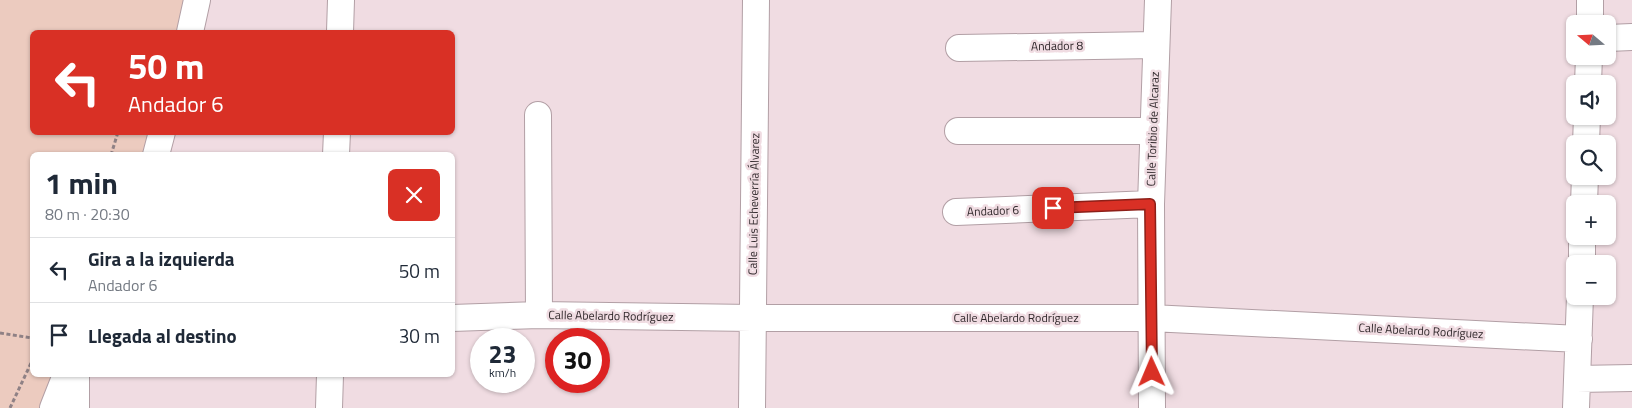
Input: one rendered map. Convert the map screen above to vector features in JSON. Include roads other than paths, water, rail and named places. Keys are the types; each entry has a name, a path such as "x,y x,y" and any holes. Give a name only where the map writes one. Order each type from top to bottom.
{"street":[{"path":"190,30 197,0"},
{"path":"340,30 341,0"},
{"name":"Calle Luis Echeverría Álvarez","path":"752,408 756,0"},
{"name":"Calle Toribio de Alcaraz","path":"1152,408 1150,204 1158,0"},
{"path":"1590,0 1590,15"},
{"path":"1616,38 1632,37"},
{"name":"Andador 8","path":"959,48 1156,45"},
{"path":"538,115 539,315"},
{"path":"958,131 1153,131"},
{"path":"157,152 161,135"},
{"path":"336,152 337,135"},
{"name":"Andador 6","path":"956,212 1150,204"},
{"path":"1576,408 1580,305"},
{"name":"Calle Abelardo Rodríguez","path":"455,318 539,315 752,318 1151,318 1579,339"},
{"path":"53,408 65,377"},
{"path":"76,377 76,408"},
{"path":"329,408 330,377"},
{"path":"1576,380 1632,378"}]}
